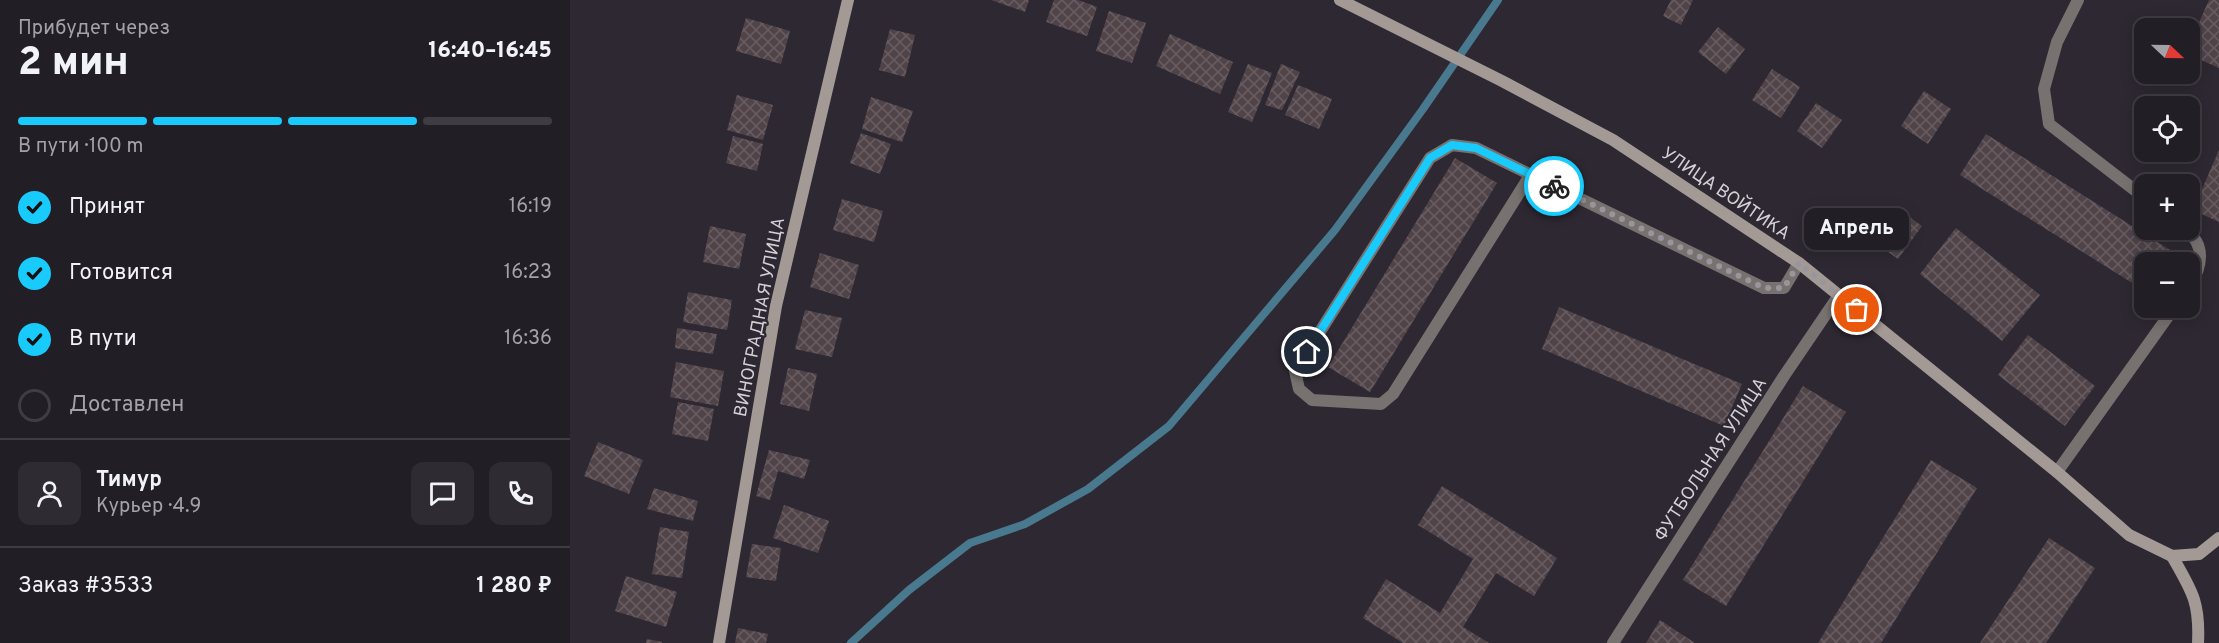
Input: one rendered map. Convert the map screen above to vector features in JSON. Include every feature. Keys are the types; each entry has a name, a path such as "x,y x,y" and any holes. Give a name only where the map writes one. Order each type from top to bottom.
{"main road":[{"name":"ВИНОГРАДНАЯ УЛИЦА","path":"718,643 776,306 848,0"},
{"name":"УЛИЦА ВОЙТИКА","path":"1340,0 1502,81 1613,140 1799,263 2057,472 2130,535 2172,556"},
{"path":"2198,643 2199,617 2192,590 2172,556 2199,554 2219,538"}],"lane":[{"path":"2078,0 2057,42 2044,89 2049,124 2134,190"},
{"path":"1531,174 1393,394 1381,404 1312,400 1299,388 1295,371 1430,158 1452,145 1476,148 1531,174 1764,288 1784,288 1799,263"},
{"path":"2197,240 2202,256 2200,263"},
{"name":"ФУТБОЛЬНАЯ УЛИЦА","path":"1613,643 1784,376 1839,296"},
{"path":"2057,472 2167,318"}],"building":[{"path":"991,0 1029,0 1025,12"},
{"path":"1054,0 1078,0 1097,7 1087,36 1046,22"},
{"path":"1671,0 1693,0 1681,25 1663,16"},
{"path":"2209,0 2219,0 2219,68 2200,59 2200,20"},
{"path":"1109,11 1146,23 1132,63 1096,51"},
{"path":"746,18 790,31 781,64 736,51"},
{"path":"1718,27 1745,49 1726,74 1698,52"},
{"path":"890,29 915,35 905,77 879,70"},
{"path":"1170,34 1233,62 1220,94 1156,66"},
{"path":"1248,64 1272,73 1252,122 1228,112"},
{"path":"1281,64 1300,72 1282,110 1265,105"},
{"path":"1772,69 1800,87 1781,118 1752,100"},
{"path":"1298,85 1332,99 1319,129 1285,115"},
{"path":"1924,91 1951,109 1928,144 1901,126"},
{"path":"737,95 773,105 763,140 727,130"},
{"path":"871,97 913,111 902,142 862,129"},
{"path":"1816,103 1842,120 1822,148 1797,131"},
{"path":"861,133 891,144 880,174 850,163"},
{"path":"1986,134 2134,227 2134,240 2154,240 2173,252 2134,252 2134,284 1960,175"},
{"path":"733,136 763,144 757,171 726,163"},
{"path":"2219,150 2219,222 2200,213 2200,194"},
{"path":"1455,158 1497,183 1370,392 1328,367"},
{"path":"842,199 883,211 874,242 833,230"},
{"path":"1901,211 1922,226 1898,259 1877,244"},
{"path":"710,226 746,234 739,269 703,262"},
{"path":"1956,228 2040,295 2002,341 1920,274"},
{"path":"820,253 859,265 849,299 810,287"},
{"path":"688,292 732,300 727,330 683,322"},
{"path":"1559,307 1742,384 1724,426 1542,349"},
{"path":"805,310 842,318 832,357 795,349"},
{"path":"677,328 717,334 713,354 675,348"},
{"path":"2028,335 2095,386 2065,426 1998,375"},
{"path":"676,362 724,371 718,406 670,397"},
{"path":"788,368 817,374 809,411 780,404"},
{"path":"1803,386 1846,412 1726,606 1683,580"},
{"path":"678,402 714,409 708,441 672,434"},
{"path":"598,442 643,460 629,494 584,476"},
{"path":"769,450 810,460 804,479 778,471 770,500 756,496"},
{"path":"1931,460 1977,488 1881,643 1818,643"},
{"path":"1442,486 1557,558 1534,596 1496,573 1463,627 1489,643 1403,643 1363,618 1386,579 1440,613 1473,559 1418,525"},
{"path":"654,488 698,501 693,521 647,509"},
{"path":"784,505 829,521 818,553 773,538"},
{"path":"660,527 689,532 682,578 652,574"},
{"path":"2049,538 2095,568 2046,643 1980,643"},
{"path":"752,544 781,548 776,581 746,577"},
{"path":"626,576 677,592 666,627 615,611"},
{"path":"1660,620 1695,643 1646,643"},
{"path":"738,628 768,634 766,643 735,643"},
{"path":"647,639 662,642 662,643 646,643"}],"waterway":[{"path":"851,643 909,590 970,543 1025,524 1088,489 1169,426 1335,230 1423,109 1498,0"}],"way so far":[{"path":"1554,186 1764,288 1784,288 1799,263 1857,310"}],"place":[{"name":"Апрель","path":"1857,310"}],"route":[{"path":"1307,352 1430,158 1452,145 1476,148 1554,186"}]}
